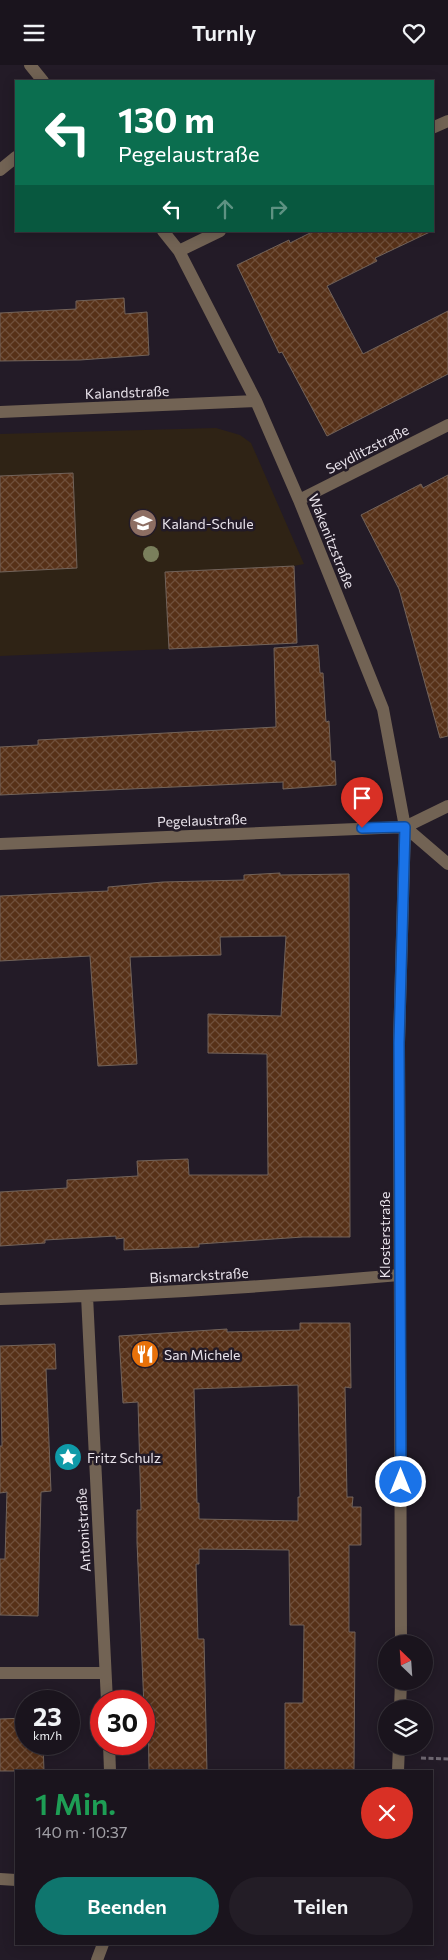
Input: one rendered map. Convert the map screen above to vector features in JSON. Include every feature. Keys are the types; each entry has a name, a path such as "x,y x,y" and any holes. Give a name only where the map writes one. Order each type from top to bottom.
{"street":[{"path":"30,65 42,80"},
{"path":"434,127 448,121"},
{"path":"0,171 15,158"},
{"name":"Wakenitzstraße","path":"164,232 179,251 256,401 299,499 384,709 405,827"},
{"path":"179,251 218,232"},
{"name":"Kalandstraße","path":"0,412 256,401"},
{"name":"Seydlitzstraße","path":"299,499 448,425"},
{"path":"448,807 405,827 448,865"},
{"name":"Pegelaustraße","path":"0,844 405,827"},
{"name":"Klosterstraße","path":"401,1635 399,1043 405,827"},
{"name":"Bismarckstraße","path":"0,1299 283,1285 399,1275"},
{"name":"Antonistraße","path":"87,1296 107,1690"},
{"path":"0,1673 106,1673"},
{"path":"109,1755 110,1770"},
{"path":"398,1770 399,1755"},
{"path":"0,1879 15,1880"},
{"path":"97,1960 103,1945"}],"shaded area":[{"name":"Kaland-Schule","path":"216,428 240,435 251,443 304,564 165,572 169,649 0,656 0,434"}],"building":[{"path":"312,232 430,232 375,258 377,261 327,286 363,354 448,311 448,374 327,436 282,352 279,353 237,265 289,240 290,243"},
{"path":"124,298 125,314 147,312 149,355 80,360 0,361 0,313 76,309 76,301"},
{"path":"73,473 77,568 0,572 0,476"},
{"path":"448,475 448,736 440,738 399,589 361,515 421,484 423,488"},
{"path":"294,566 297,643 169,649 165,572"},
{"path":"318,645 320,673 323,673 326,722 329,721 331,761 335,761 336,785 283,789 283,782 0,795 0,747 38,745 38,740 276,727 274,648"},
{"path":"280,873 280,875 349,874 350,1237 303,1237 199,1244 199,1247 124,1250 124,1238 116,1239 116,1236 45,1240 45,1243 0,1246 0,1192 67,1188 67,1180 138,1176 137,1161 188,1159 189,1175 268,1175 267,1054 208,1053 208,1014 281,1016 286,936 220,937 221,955 130,957 137,1064 98,1066 90,956 0,961 0,896 108,891 108,887 163,882 244,880 244,875"},
{"path":"300,1323 350,1323 351,1388 345,1387 347,1497 353,1497 352,1507 361,1507 361,1545 349,1545 349,1632 355,1632 354,1770 285,1770 285,1703 303,1703 304,1625 290,1625 289,1550 199,1549 199,1564 196,1564 198,1639 204,1639 207,1770 149,1770 149,1755 155,1755 155,1690 143,1690 137,1542 137,1510 141,1510 138,1402 123,1403 119,1336 227,1329 227,1332 300,1330","holes":["298,1385 300,1497 298,1497 298,1521 199,1519 194,1389"]},
{"path":"55,1344 56,1369 46,1369 51,1491 41,1492 38,1616 0,1615 0,1559 5,1559 7,1492 0,1493 0,1446 2,1446 0,1346"},
{"path":"15,1718 15,1755 43,1755 44,1770 0,1771 0,1719"}],"place":[{"name":"Kaland-Schule","path":"143,523"},
{"name":"San Michele","path":"145,1354"},
{"name":"Fritz Schulz","path":"68,1457"}],"route":[{"path":"362,828 405,827 399,1043 401,1482"}]}
